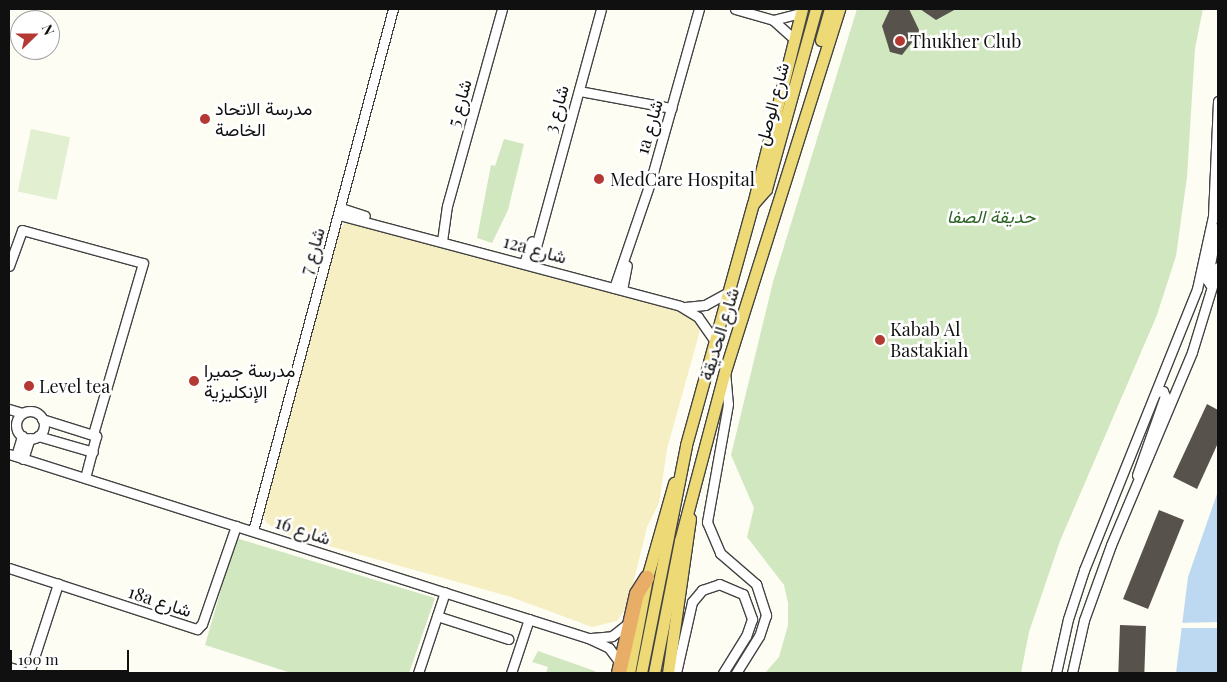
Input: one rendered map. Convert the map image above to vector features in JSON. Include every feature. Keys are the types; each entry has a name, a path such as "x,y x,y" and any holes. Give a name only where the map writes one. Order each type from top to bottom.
{"highway":[{"path":"623,670 630,622 637,594 647,578"}],"main road":[{"name":"شارع الوصل","path":"753,204 766,189 816,9"},
{"name":"شارع الحديقة","path":"654,673 689,506 725,371 820,64 820,46 830,9"},
{"path":"820,64 840,9"},
{"name":"شارع الحديقة","path":"641,673 679,478 714,340 753,204 802,11"},
{"path":"623,670 669,492 679,478"},
{"path":"668,673 689,543 689,506"}],"street":[{"path":"384,9 390,22"},
{"name":"شارع 7","path":"244,529 258,501 340,211 393,9"},
{"name":"شارع 5","path":"438,240 502,9"},
{"name":"1a شارع","path":"618,289 699,9"},
{"path":"738,9 773,20 794,39"},
{"name":"شارع 3","path":"528,264 580,87 597,10"},
{"path":"773,20 802,11"},
{"path":"580,87 670,111"},
{"path":"1056,673 1068,619 1084,570 1158,392 1198,289 1215,198 1218,101"},
{"path":"1215,198 1218,219 1207,280 1210,284 1215,282"},
{"name":"12a شارع","path":"340,211 438,240 680,306 700,306 727,293"},
{"path":"9,266 22,230 143,263 93,434"},
{"path":"1072,673 1084,620 1136,487 1189,360 1215,282 1218,267"},
{"name":"12a شارع","path":"680,306 698,317 714,340"},
{"path":"725,371 728,404 707,522 720,553 756,584 766,615 759,636 736,673"},
{"path":"1136,487 1142,455 1166,396 1163,391 1158,392"},
{"path":"9,409 22,413 33,412 42,419 93,434 97,438 85,478"},
{"path":"22,413 17,419 23,434"},
{"path":"16,456 23,434 42,419"},
{"path":"23,434 93,452"},
{"name":"شارع 16","path":"16,456 588,638 609,648 623,670"},
{"name":"18a شارع","path":"9,568 197,629 202,624 244,529"},
{"path":"9,667 28,673 58,584"},
{"path":"676,673 692,602 702,590 719,584 743,594 752,619 723,673"},
{"path":"418,673 445,592"},
{"path":"437,616 508,639"},
{"path":"511,673 529,619"},
{"name":"شارع 16","path":"588,638 612,636 630,622"}],"green space":[{"name":"حديقة الصفا","path":"857,9 1203,9 1195,48 1187,177 1176,256 1157,315 1060,541 1029,632 1021,673 765,673 779,657 788,625 788,603 784,585 747,537 754,508 731,455 773,282"},
{"path":"31,129 70,137 57,200 18,192"},
{"path":"504,139 524,144 508,210 492,243 477,238 491,165 495,166"},
{"path":"236,538 435,598 409,673 291,673 205,645"},
{"path":"538,651 595,671 595,673 546,673 548,667 532,662"}],"sand":[{"path":"364,216 688,305 701,327 667,449 659,503 647,527 628,605 617,621 592,627 511,597 279,532 266,522 262,513 272,469 275,470 336,235 346,221"}],"water":[{"path":"1218,491 1218,673 1176,673 1188,577"}],"pier":[{"path":"1218,622 1218,628 1178,628 1178,623"}],"building":[{"name":"Thukher Club","path":"890,9 909,9 920,32 902,55 890,52 882,26"},
{"name":"Thukher Club","path":"920,9 956,9 936,20"},
{"path":"1207,404 1218,410 1218,443 1197,489 1173,477"},
{"path":"1159,510 1184,520 1148,609 1123,599"},
{"path":"1120,625 1146,626 1144,673 1118,673"}],"place":[{"name":"Thukher Club","path":"900,41"},
{"name":"مدرسة الاتحاد الخاصة","path":"205,119"},
{"name":"MedCare Hospital","path":"599,179"},
{"name":"Kabab Al Bastakiah","path":"880,340"},
{"name":"مدرسة جميرا الإنكليزية","path":"194,381"},
{"name":"Level tea","path":"29,386"}]}
